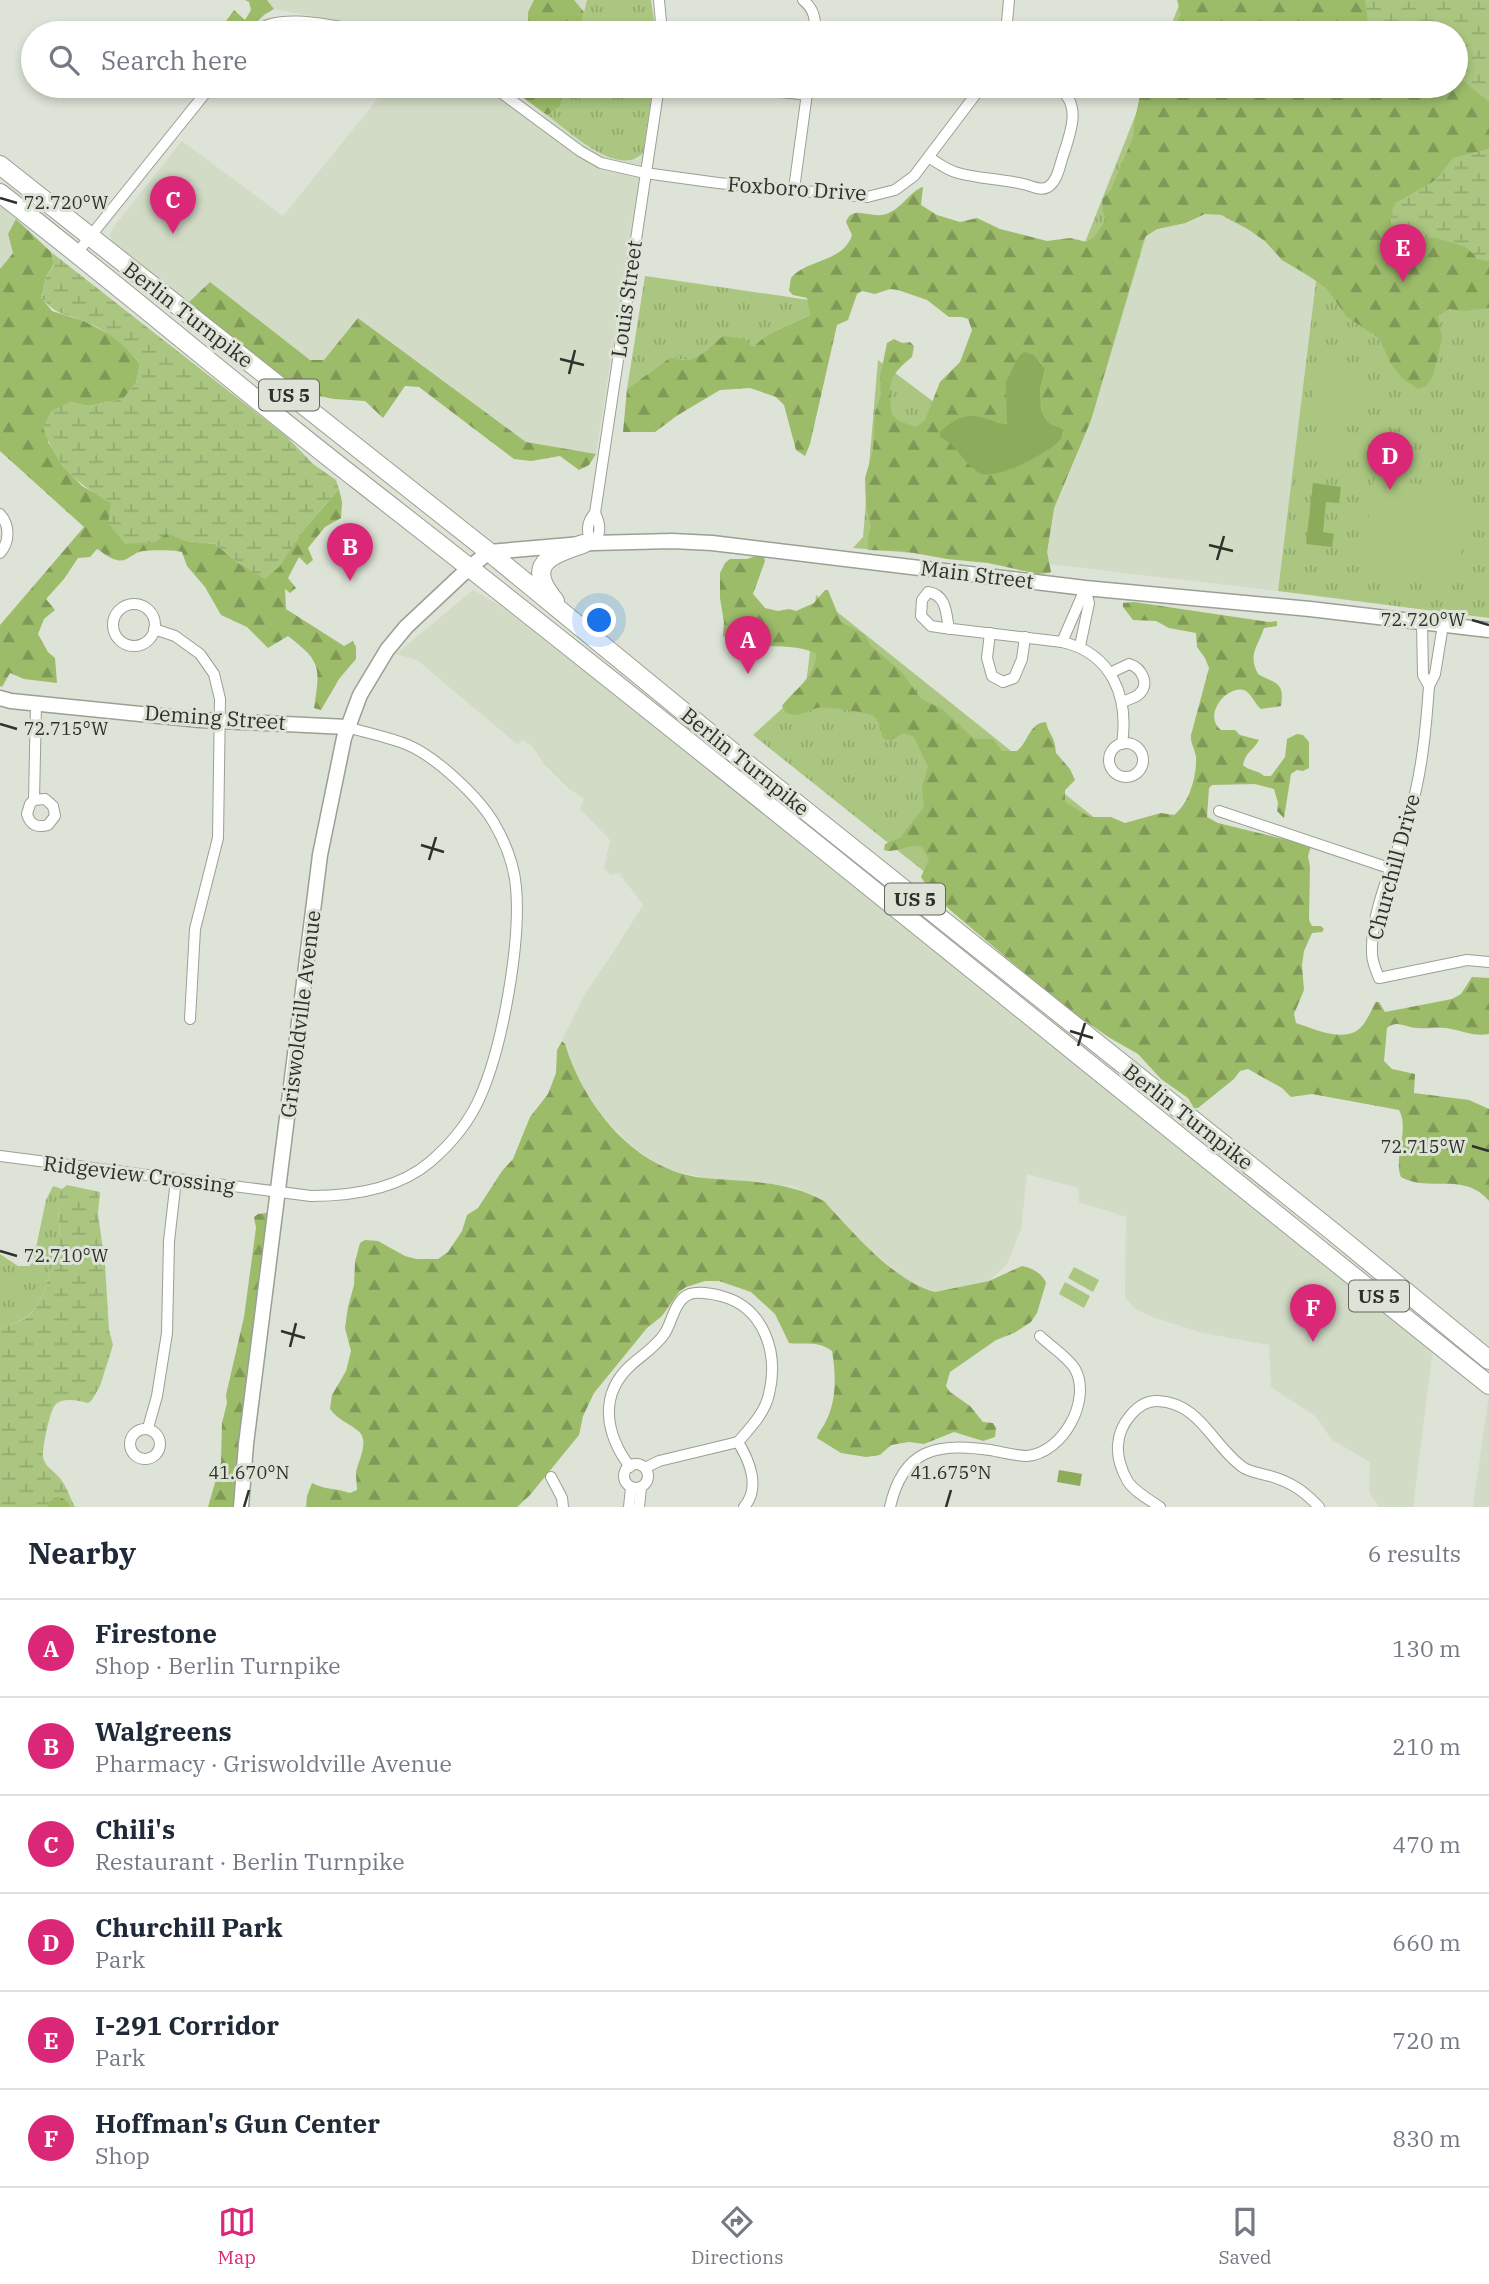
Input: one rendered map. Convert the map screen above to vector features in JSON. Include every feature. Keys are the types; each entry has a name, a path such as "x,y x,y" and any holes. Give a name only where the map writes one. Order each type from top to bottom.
{"highway":[{"name":"Berlin Turnpike","path":"0,165 565,614 1074,1038 1318,1248 1488,1382"},
{"name":"Berlin Turnpike","path":"0,193 755,796 1332,1231 1489,1360"},
{"path":"565,614 545,589 542,568 550,556 588,544"},
{"path":"751,767 755,796"},
{"path":"1318,1248 1332,1231"}],"street":[{"path":"659,0 661,21"},
{"path":"803,0 811,7 815,21"},
{"path":"1007,21 1009,0"},
{"path":"77,253 201,98"},
{"name":"Foxboro Drive","path":"508,98 601,163 645,173 718,183 867,197 895,190 914,176 973,98"},
{"name":"Louis Street","path":"588,544 587,534 590,518 595,513 657,98"},
{"path":"794,189 807,98"},
{"path":"930,158 943,168 959,174 1004,179 1039,189 1047,187 1056,178 1074,122 1069,98"},
{"path":"0,514 8,532 5,547 0,553"},
{"name":"Main Street","path":"489,552 588,544 712,542 1085,588 1311,609 1489,630"},
{"path":"470,566 489,552"},
{"name":"Griswoldville Avenue","path":"241,1507 246,1444 320,855 347,727 360,695 387,650 406,627 470,566"},
{"path":"1062,642 1085,588"},
{"path":"1080,646 1089,603 1085,588"},
{"path":"139,605 150,612 154,629 144,643 126,645 118,640 114,632 114,619 118,611 125,606 139,605"},
{"name":"Churchill Drive","path":"1422,623 1423,675 1429,686"},
{"name":"Churchill Drive","path":"1443,625 1435,674 1429,686 1417,785 1377,918 1372,954 1379,978 1467,960 1489,962"},
{"path":"154,629 181,639 196,650 209,664 218,686 218,838 195,929 190,1019"},
{"path":"949,629 1080,646 1110,673 1122,702 1122,744"},
{"path":"990,633 987,658 992,676 1003,682 1014,678 1025,637"},
{"path":"1110,673 1129,664 1140,670 1144,678 1142,690 1137,696 1122,702"},
{"name":"Deming Street","path":"0,698 36,704 219,720 347,727"},
{"path":"34,800 36,704"},
{"name":"Ridgeview Crossing","path":"0,1156 311,1196 341,1196 366,1192 398,1181 428,1164 448,1145 468,1120 481,1096 490,1071 510,984 516,918 516,888 512,864 493,821 466,790 420,751 347,727"},
{"path":"1219,811 1392,869"},
{"path":"148,1428 157,1396 167,1333 169,1241 176,1180"},
{"path":"629,1466 615,1447 608,1412 612,1396 628,1368 657,1343 683,1297 690,1294 707,1294 733,1299 749,1309 768,1338 772,1356 772,1377 769,1396 761,1414 738,1442 659,1461 645,1468"},
{"path":"890,1507 895,1485 909,1464 927,1452 967,1446 1027,1455 1045,1451 1059,1439 1070,1425 1078,1404 1079,1382 1074,1367 1040,1336"},
{"path":"1160,1507 1129,1484 1119,1463 1118,1442 1126,1421 1139,1406 1155,1400 1176,1404 1197,1416 1245,1469 1289,1482 1319,1507"},
{"path":"738,1442 750,1463 751,1493 744,1507"},
{"path":"629,1466 637,1464 645,1468 648,1477 636,1487 629,1507"},
{"path":"629,1466 625,1477 636,1487 639,1507"},
{"path":"551,1477 562,1498 563,1507"}],"shaded area":[{"path":"267,0 587,0 582,21 338,21 274,9"},
{"path":"378,98 500,98 519,110 544,115 522,98 562,98 560,107 547,115 637,160 643,153 596,454 526,442 359,318 324,360 310,360 188,303 113,246 110,235 115,225 182,141 283,216"},
{"path":"0,206 16,219 8,234 13,252 0,269"},
{"path":"1217,213 1248,229 1316,281 1278,591 1048,564 1047,552 1054,508 1091,420 1146,236 1157,229 1185,223 1205,214"},
{"path":"1024,352 1034,355 1045,369 1040,388 1041,411 1048,423 1063,429 1062,436 1051,448 1020,465 997,473 982,474 940,437 940,432 953,421 969,416 1007,424 1006,382 1019,356"},
{"path":"1313,483 1341,487 1339,503 1326,502 1323,532 1334,534 1332,547 1306,544"},
{"path":"473,590 501,606 912,930 1052,1046 1433,1348 1413,1507 1379,1507 1369,1492 1370,1462 1332,1440 1315,1416 1271,1387 1269,1345 1203,1333 1152,1317 1134,1308 1125,1297 1126,1217 1079,1202 1078,1188 1027,1174 1021,1229 1007,1264 989,1281 935,1292 908,1281 860,1241 824,1201 792,1186 705,1178 665,1169 637,1150 608,1123 575,1073 562,1041 584,995 643,905 619,873 610,875 604,868 610,840 580,809 584,798 569,789 544,764 532,746 522,740 518,745 417,660 396,654"},
{"path":"1489,1395 1489,1507 1473,1507"},
{"path":"1059,1470 1082,1474 1080,1486 1057,1482"}],"green space":[{"path":"245,0 267,0 274,9 258,21 226,21 234,10 245,20 251,10 249,2"},
{"path":"534,0 574,0 584,12 582,21 528,21 528,12"},
{"path":"587,0 651,0 654,21 582,21"},
{"path":"1177,0 1365,0 1368,21 1177,21 1181,14"},
{"path":"1181,0 1489,0 1489,618 1278,591 1316,281 1282,260 1266,242 1251,231 1217,213 1205,214 1185,223 1157,229 1146,236 1091,420 1054,508 1047,552 1048,564 853,548 863,537 878,360 955,418 1080,255 1142,98 1468,98 1468,21 1173,21"},
{"path":"1365,0 1489,0 1489,102 1468,84 1468,21 1368,21"},
{"path":"1468,85 1489,102 1489,149 1453,158 1436,180 1396,203 1390,221 1409,237 1446,239 1461,245 1477,259 1489,261 1489,308 1464,311 1449,309 1438,316 1442,339 1433,376 1426,386 1418,389 1402,378 1391,364 1379,338 1347,317 1327,289 1282,260 1266,242 1248,229 1223,215 1205,214 1185,223 1157,229 1143,241 1091,420 1054,508 1047,552 1049,573 1038,574 988,563 903,551 868,550 871,526 866,507 865,478 873,450 875,413 881,395 880,377 887,343 894,339 902,343 910,342 914,346 912,357 898,370 891,382 890,396 892,415 899,421 916,427 925,420 940,382 960,362 972,330 968,319 949,317 927,300 898,290 890,289 875,294 862,291 857,294 848,320 837,325 805,456 796,450 784,405 776,397 750,388 720,390 655,432 623,432 627,389 671,357 687,360 700,356 723,336 743,339 753,347 767,335 810,315 807,298 793,295 789,291 791,278 848,244 852,235 846,222 852,214 888,213 923,187 921,205 937,215 960,222 977,218 1000,229 1047,241 1070,238 1087,242 1095,236 1106,220 1102,199 1111,190 1133,137 1139,98 1468,98","holes":["1023,352 1034,355 1043,365 1045,373 1040,388 1042,412 1048,423 1062,428 1064,433 1059,441 1041,455 986,476 974,469 951,443 939,435 942,429 957,419 970,417 1004,424 1008,422 1006,385"]},
{"path":"524,98 562,98 560,107 547,115"},
{"path":"562,98 651,98 643,153 633,159 620,160 594,149 547,115 560,107"},
{"path":"1489,149 1489,261 1477,259 1471,250 1463,246 1435,238 1413,238 1395,228 1390,221 1396,203 1436,180 1453,158"},
{"path":"16,219 51,252 54,264 46,277 41,297 52,311 84,321 120,340 140,364 136,383 123,399 88,406 70,402 48,442 63,466 82,486 167,533 187,541 215,544 241,565 307,526 339,489 341,518 325,527 308,548 313,560 307,565 299,557 288,578 296,588 290,593 285,589 286,609 344,646 353,641 356,647 356,659 339,679 321,710 314,708 316,666 307,652 288,636 268,648 247,627 221,615 205,587 187,566 182,552 174,551 143,551 121,561 97,549 90,557 78,558 46,599 55,610 44,619 38,634 48,652 55,658 57,683 24,679 10,673 2,687 0,686 0,625 84,527 0,451 0,269 13,253 8,234"},
{"path":"51,252 286,436 313,464 336,480 339,489 307,526 279,567 265,579 241,565 215,544 187,541 167,533 156,542 125,544 108,523 111,503 78,481 55,454 43,428 51,411 70,402 88,406 123,399 136,383 140,364 107,333 56,311 41,297 46,277 54,265"},
{"path":"645,276 809,300 810,315 767,335 753,347 707,350 690,360 671,357 627,389"},
{"path":"210,282 310,360 324,360 358,318 526,442 596,454 589,465 579,470 560,456 531,461 514,459 419,387 405,386 383,418 365,401 304,393 188,303"},
{"path":"1317,370 1361,375 1356,418 1311,413"},
{"path":"1400,403 1410,410 1395,430 1386,423"},
{"path":"1310,432 1352,437 1348,459 1307,454"},
{"path":"1374,479 1465,489 1470,496 1457,585 1371,580 1361,571"},
{"path":"759,555 764,557 765,561 753,594 765,608 796,611 814,603 828,590 841,622 864,634 871,646 902,672 921,699 942,709 974,739 993,739 1002,751 1017,751 1036,726 1046,722 1056,753 1070,769 1075,780 1065,790 1065,802 1090,817 1111,817 1125,823 1161,813 1174,815 1188,797 1196,764 1191,735 1209,668 1197,647 1196,633 1169,628 1156,621 1133,620 1123,603 1134,602 1277,621 1277,626 1264,628 1255,650 1254,661 1258,674 1280,688 1281,706 1261,709 1246,691 1240,689 1220,701 1214,716 1221,730 1235,730 1240,735 1259,740 1246,757 1243,765 1248,768 1264,776 1271,776 1285,757 1287,739 1297,734 1303,735 1309,742 1309,768 1291,774 1284,818 1277,811 1274,789 1255,784 1212,785 1209,788 1207,817 1218,823 1311,846 1308,856 1309,920 1312,926 1321,926 1324,929 1322,932 1312,933 1304,951 1304,990 1294,1014 1296,1023 1343,1035 1359,1029 1376,1002 1379,1002 1385,1012 1452,999 1461,994 1472,977 1489,978 1489,1034 1478,1035 1446,1028 1414,1028 1394,1024 1387,1028 1384,1061 1392,1069 1415,1074 1414,1093 1469,1100 1489,1109 1489,1201 1479,1192 1458,1184 1423,1183 1401,1177 1399,1161 1403,1126 1399,1110 1312,1094 1291,1097 1282,1088 1248,1069 1240,1071 1198,1108 1194,1108 1188,1098 1161,1079 1138,1054 1066,1008 950,910 921,877 929,859 922,847 884,850 885,844 900,838 924,807 922,787 928,767 914,737 904,733 885,740 876,718 855,711 817,708 798,714 786,713 782,706 809,675 816,661 816,653 805,649 745,644 723,636 720,573 730,559 747,559"},
{"path":"816,595 1286,971 1219,1060 1209,1099 753,735 806,687"},
{"path":"562,1041 585,1090 599,1112 635,1149 656,1163 679,1173 704,1178 766,1183 810,1194 824,1201 889,1267 935,1292 989,1281 1022,1266 1039,1274 1046,1283 1037,1313 1031,1322 996,1340 950,1372 946,1386 970,1406 983,1422 993,1423 996,1428 995,1437 983,1441 954,1432 924,1444 909,1442 891,1445 880,1455 866,1457 841,1453 817,1438 829,1415 834,1397 832,1351 816,1344 789,1343 775,1314 751,1292 719,1281 705,1281 679,1292 662,1316 647,1328 594,1393 583,1416 579,1435 517,1507 306,1507 312,1483 350,1493 357,1490 356,1473 363,1450 363,1439 357,1430 330,1409 332,1395 346,1371 351,1351 345,1328 360,1243 365,1240 378,1241 416,1259 438,1259 448,1252 462,1231 467,1215 478,1208 513,1159 530,1117 548,1094 556,1073 557,1050"},
{"path":"67,1185 100,1192 98,1214 105,1264 109,1330 113,1345 100,1386 92,1400 88,1403 72,1400 59,1402 51,1413 47,1429 44,1460 62,1481 75,1507 71,1507 68,1501 59,1496 53,1497 46,1507 0,1507 0,1329 25,1319 44,1293 60,1239 60,1194"},
{"path":"53,1186 62,1189 58,1205 60,1239 44,1293 33,1311 24,1319 0,1329 0,1254 18,1266 29,1266 33,1262 46,1200"},
{"path":"266,1213 234,1507 208,1507 221,1462 226,1395 244,1317 256,1228 254,1217"},
{"path":"1074,1267 1099,1280 1093,1292 1068,1278"},
{"path":"1065,1282 1090,1296 1084,1308 1059,1294"},
{"path":"59,1496 68,1501 71,1507 46,1507 53,1497"}],"place":[{"name":"Chili's","path":"173,234"},
{"name":"I-291 Corridor","path":"1403,282"},
{"name":"Churchill Park","path":"1390,490"},
{"name":"Walgreens","path":"350,581"},
{"name":"Firestone","path":"748,674"},
{"name":"Hoffman's Gun Center","path":"1313,1342"}]}
